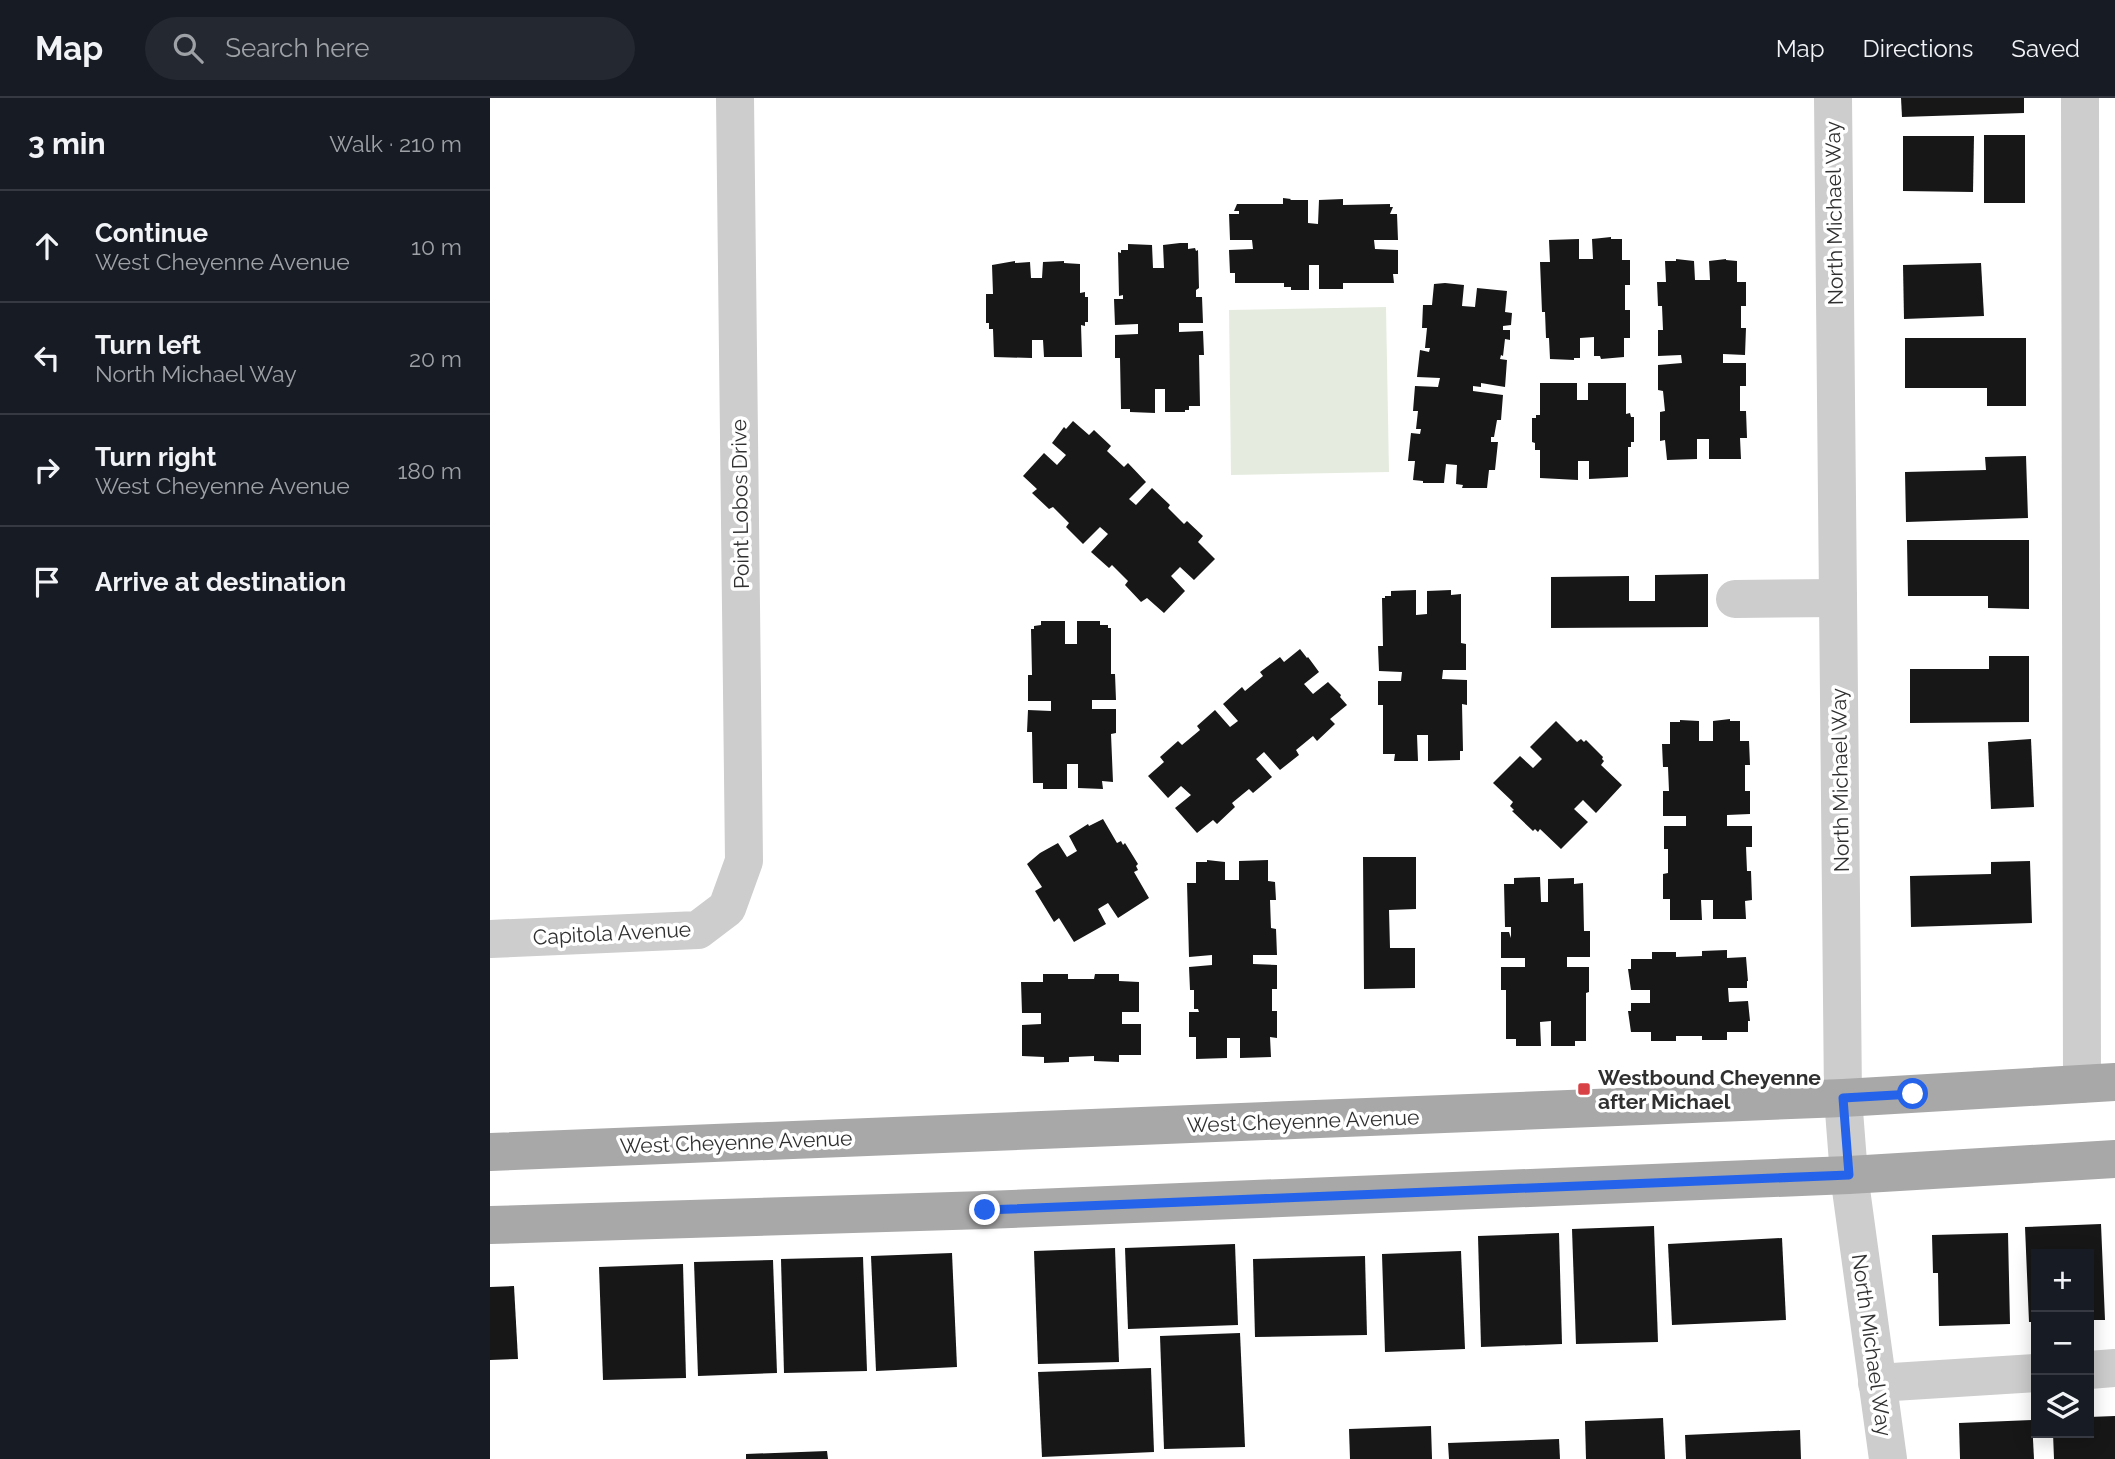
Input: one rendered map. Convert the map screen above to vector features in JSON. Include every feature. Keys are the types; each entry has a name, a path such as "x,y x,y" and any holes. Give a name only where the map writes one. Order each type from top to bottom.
{"main road":[{"name":"West Cheyenne Avenue","path":"490,1152 1843,1098 2099,1083"},
{"path":"490,1225 998,1209 1849,1175 2115,1158"}],"street":[{"name":"Point Lobos Drive","path":"727,908 744,861 735,98"},
{"name":"North Michael Way","path":"1833,98 1843,1098 1849,1175 1888,1459"},
{"path":"2080,98 2099,1083"},
{"path":"1735,598 1838,598"},
{"name":"Capitola Avenue","path":"490,939 698,930 727,908"},
{"path":"2094,1370 2115,1368"},
{"path":"1877,1382 2031,1373"}],"shaded area":[{"path":"1386,307 1389,472 1231,475 1229,310"}],"building":[{"path":"1901,98 2024,98 2024,113 1902,117"},
{"path":"1984,135 2025,135 2025,203 1984,203"},
{"path":"1903,136 1974,136 1973,192 1903,191"},
{"path":"1283,198 1308,200 1308,223 1318,224 1319,200 1343,199 1343,205 1390,204 1390,207 1393,207 1390,214 1397,214 1398,240 1374,240 1375,249 1398,250 1398,274 1393,274 1394,283 1343,283 1343,289 1319,289 1319,265 1309,265 1309,290 1291,290 1291,287 1284,287 1284,283 1235,283 1235,273 1230,273 1229,250 1253,249 1252,240 1230,240 1229,214 1239,214 1239,211 1234,211 1237,204 1283,204"},
{"path":"1579,239 1579,259 1593,259 1592,239 1622,239 1622,260 1630,260 1630,285 1625,285 1625,310 1630,310 1630,338 1624,338 1624,357 1601,359 1600,356 1594,356 1594,337 1580,338 1580,358 1550,359 1545,312 1542,312 1540,262 1550,262 1549,240"},
{"path":"1188,243 1188,249 1198,250 1199,288 1196,290 1196,297 1202,297 1203,323 1179,323 1179,332 1203,331 1204,355 1199,355 1200,406 1189,406 1189,410 1185,412 1165,412 1165,389 1155,389 1155,413 1130,412 1130,409 1121,409 1120,358 1115,358 1115,335 1138,334 1138,324 1115,325 1114,299 1123,299 1123,295 1119,296 1118,252 1128,250 1128,244 1152,245 1153,268 1164,268 1163,245"},
{"path":"1015,261 1030,262 1031,278 1042,278 1043,262 1064,261 1080,264 1080,293 1085,292 1085,297 1088,297 1088,322 1085,322 1085,326 1081,325 1082,357 1044,357 1043,340 1032,340 1032,358 994,357 993,329 989,329 989,323 986,323 986,294 993,294 992,265"},
{"path":"1665,261 1694,261 1695,280 1710,280 1709,261 1737,261 1737,282 1746,282 1746,306 1741,306 1741,328 1746,328 1745,355 1723,354 1723,363 1746,363 1746,386 1740,386 1740,411 1746,411 1747,438 1740,438 1741,459 1709,459 1709,439 1697,439 1697,459 1667,460 1665,440 1660,441 1660,412 1665,411 1663,391 1658,390 1658,365 1682,363 1681,355 1658,356 1658,330 1663,330 1657,282 1666,282"},
{"path":"1981,263 1984,316 1904,319 1903,265"},
{"path":"1434,284 1464,285 1462,306 1475,307 1477,288 1507,291 1505,312 1512,313 1511,325 1503,326 1503,330 1510,330 1510,340 1505,339 1503,356 1501,355 1500,359 1507,360 1505,387 1481,383 1481,387 1473,386 1473,391 1503,395 1501,420 1497,420 1494,437 1491,437 1491,442 1498,442 1495,470 1489,470 1487,488 1462,488 1463,485 1456,484 1457,465 1446,464 1444,483 1413,480 1415,461 1408,461 1411,433 1420,434 1421,429 1416,429 1418,411 1413,411 1415,386 1438,387 1440,378 1417,377 1420,350 1429,352 1430,348 1425,348 1427,328 1422,328 1423,305 1432,305"},
{"path":"1905,338 2026,338 2026,406 1987,406 1987,388 1905,388"},
{"path":"1540,383 1577,383 1577,400 1588,400 1588,383 1626,383 1626,414 1630,413 1631,417 1634,417 1634,442 1628,447 1628,477 1589,479 1589,461 1578,461 1578,480 1540,478 1540,450 1535,450 1535,443 1532,442 1532,418 1540,415"},
{"path":"1073,421 1089,435 1094,430 1111,446 1107,451 1124,467 1128,463 1146,482 1129,499 1136,505 1152,488 1170,505 1168,508 1184,524 1187,521 1203,536 1198,542 1215,559 1194,580 1180,567 1171,576 1185,591 1164,613 1147,598 1141,602 1125,585 1128,581 1112,565 1109,568 1091,552 1108,534 1100,527 1083,544 1066,527 1069,523 1053,507 1049,509 1032,493 1037,489 1023,476 1044,453 1057,465 1066,455 1052,443 1064,427 1066,429"},
{"path":"2026,456 2028,518 1906,522 1905,472 1986,470 1985,457"},
{"path":"1907,540 2029,540 2029,609 1988,608 1988,596 1908,596"},
{"path":"1708,574 1708,627 1551,628 1551,577 1629,576 1629,601 1655,601 1655,575"},
{"path":"1416,590 1416,615 1427,614 1427,591 1451,590 1451,595 1461,594 1461,643 1466,644 1466,670 1443,670 1442,679 1467,680 1467,705 1462,704 1463,751 1460,751 1460,760 1428,761 1428,735 1417,735 1418,761 1394,761 1395,754 1383,754 1383,705 1378,705 1378,681 1401,681 1402,672 1379,671 1378,646 1383,646 1382,598 1391,596 1391,591"},
{"path":"1041,621 1065,621 1065,644 1077,644 1077,621 1100,621 1100,625 1108,625 1108,628 1111,628 1111,674 1115,674 1116,700 1092,700 1092,709 1116,709 1116,733 1111,734 1113,782 1102,781 1103,789 1078,788 1078,764 1067,764 1067,789 1043,789 1043,783 1033,783 1032,732 1027,732 1028,710 1051,711 1051,701 1028,701 1028,675 1032,675 1031,629 1041,625"},
{"path":"1300,649 1319,672 1304,684 1313,694 1328,682 1347,705 1330,719 1335,724 1317,741 1313,736 1296,750 1299,755 1280,770 1264,752 1256,759 1272,777 1253,793 1249,789 1232,803 1235,807 1217,824 1213,820 1197,833 1175,808 1191,795 1181,786 1168,798 1148,776 1164,762 1160,757 1178,741 1182,745 1200,730 1197,726 1215,710 1230,727 1238,721 1223,704 1242,687 1245,691 1263,676 1260,672 1280,657 1284,662"},
{"path":"1989,656 2029,656 2029,722 1910,723 1910,669 1989,669"},
{"path":"1556,721 1577,742 1586,740 1603,757 1601,765 1622,785 1596,813 1583,800 1574,809 1588,822 1561,849 1540,829 1538,832 1535,829 1533,831 1512,811 1514,810 1510,806 1513,802 1493,783 1520,756 1533,768 1542,759 1530,747"},
{"path":"1699,721 1699,741 1713,741 1713,721 1740,721 1740,741 1749,741 1750,765 1745,765 1745,791 1750,791 1750,814 1727,815 1727,826 1752,826 1752,847 1746,847 1747,871 1751,871 1752,900 1745,901 1746,919 1713,919 1713,900 1701,900 1702,920 1670,920 1670,899 1663,899 1663,874 1668,873 1664,826 1686,826 1686,816 1663,816 1663,791 1669,791 1668,767 1663,767 1662,744 1670,744 1670,722"},
{"path":"2031,739 2034,807 1991,809 1988,742"},
{"path":"1103,819 1117,843 1125,843 1138,864 1138,870 1134,872 1149,898 1118,918 1108,903 1098,909 1106,924 1074,942 1059,918 1054,922 1035,891 1042,887 1027,864 1058,843 1067,857 1077,851 1069,836 1088,824 1089,826"},
{"path":"1363,857 1416,857 1416,909 1389,910 1390,948 1415,948 1415,988 1364,989"},
{"path":"1268,860 1268,881 1275,882 1276,900 1270,900 1271,928 1276,929 1277,955 1253,955 1253,964 1277,965 1277,989 1272,989 1272,1011 1277,1011 1277,1038 1270,1037 1271,1057 1240,1058 1240,1038 1227,1038 1227,1058 1196,1059 1196,1037 1189,1037 1189,1012 1199,1012 1194,1009 1194,990 1190,990 1189,967 1212,965 1212,955 1189,957 1187,883 1196,883 1196,862 1225,862 1225,880 1239,880 1239,861"},
{"path":"2030,861 2032,923 1911,927 1910,876 1991,874 1991,862"},
{"path":"1540,877 1541,902 1548,902 1548,879 1574,878 1574,884 1583,883 1584,931 1590,931 1590,957 1567,957 1567,967 1589,967 1586,1041 1575,1041 1575,1046 1551,1046 1551,1021 1540,1022 1541,1046 1516,1046 1516,1039 1506,1039 1506,990 1501,990 1501,967 1525,967 1525,958 1501,958 1501,932 1509,932 1511,938 1511,927 1505,927 1504,884 1514,884 1514,878"},
{"path":"1727,950 1727,958 1746,957 1747,988 1728,988 1729,1002 1748,1001 1748,1032 1727,1032 1727,1040 1676,1036 1676,1041 1651,1041 1651,1032 1631,1032 1628,1011 1631,1011 1631,1003 1650,1003 1650,990 1631,990 1628,969 1631,969 1631,959 1652,959 1652,952 1676,952 1676,957 1702,956 1702,951"},
{"path":"1043,974 1068,974 1068,979 1094,979 1095,974 1119,974 1119,981 1139,982 1139,1012 1122,1012 1122,1024 1141,1024 1141,1055 1119,1055 1119,1062 1094,1061 1094,1056 1069,1057 1069,1062 1044,1063 1044,1057 1022,1056 1022,1025 1041,1024 1041,1013 1022,1013 1021,982 1043,982"},
{"path":"2101,1224 2105,1320 2094,1320 2094,1249 2031,1249 2029,1322 2025,1227"},
{"path":"1654,1226 1658,1342 1576,1344 1572,1229"},
{"path":"1559,1233 1562,1344 1481,1347 1478,1236"},
{"path":"2008,1233 2010,1324 1939,1326 1938,1273 1933,1273 1932,1235"},
{"path":"1782,1238 1786,1320 1672,1325 1668,1244"},
{"path":"1235,1244 1238,1325 1128,1329 1125,1248"},
{"path":"1115,1248 1119,1362 1038,1364 1034,1251"},
{"path":"1461,1251 1465,1349 1385,1352 1382,1254"},
{"path":"952,1253 957,1367 876,1371 871,1256"},
{"path":"1365,1256 1367,1335 1255,1337 1253,1259"},
{"path":"863,1257 867,1371 784,1373 781,1259"},
{"path":"773,1260 777,1373 698,1376 694,1262"},
{"path":"683,1264 686,1378 603,1380 599,1267"},
{"path":"514,1286 518,1359 490,1360 490,1287"},
{"path":"1240,1333 1245,1447 1164,1449 1160,1336"},
{"path":"1151,1368 1154,1452 1042,1457 1038,1372"},
{"path":"2115,1416 2115,1459 2054,1459 2053,1438 2094,1438 2094,1417"},
{"path":"1663,1418 1665,1459 1586,1459 1585,1421"},
{"path":"2031,1420 2034,1459 1960,1459 1959,1423"},
{"path":"1431,1426 1432,1459 1350,1459 1349,1429"},
{"path":"1800,1430 1801,1459 1686,1459 1685,1435"},
{"path":"1559,1439 1560,1459 1449,1459 1448,1443"},
{"path":"827,1451 828,1459 746,1459 746,1454"}],"place":[{"name":"Westbound Cheyenne after Michael","path":"1584,1089"}],"route":[{"path":"985,1210 1849,1175 1843,1098 1913,1094"}]}
